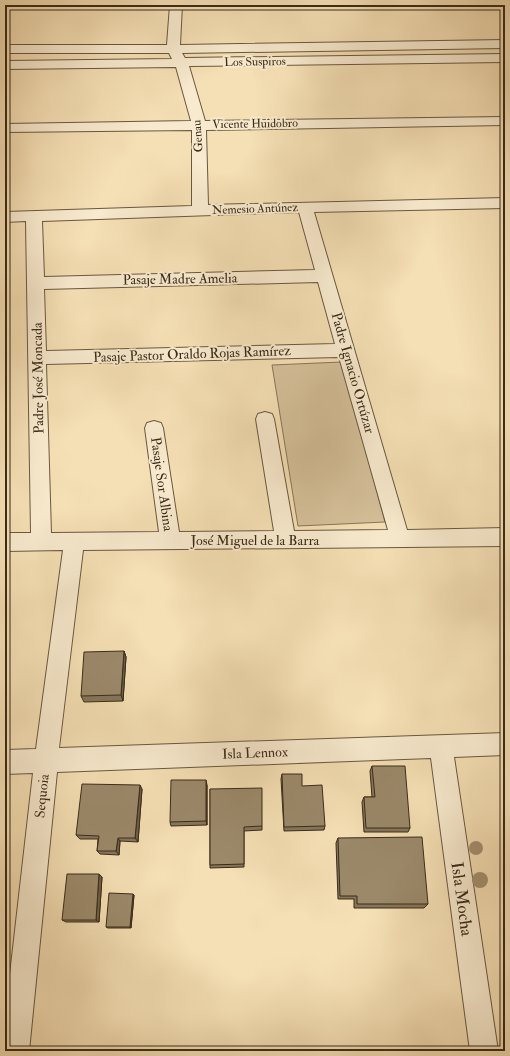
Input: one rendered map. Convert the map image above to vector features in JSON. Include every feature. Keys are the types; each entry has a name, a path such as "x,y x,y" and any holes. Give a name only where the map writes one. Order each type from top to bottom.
{"street":[{"path":"172,49 176,5"},
{"name":"Los Suspiros","path":"5,50 505,44"},
{"name":"Genau","path":"172,49 182,64 199,125 200,211"},
{"name":"Los Suspiros","path":"5,65 182,64 505,58"},
{"name":"Vicente Huidobro","path":"5,128 505,120"},
{"name":"Nemesio Antúnez","path":"5,217 305,207 505,203"},
{"name":"Padre Ignacio Ortúzar","path":"305,207 400,539"},
{"name":"Padre José Moncada","path":"34,215 41,542"},
{"name":"Pasaje Madre Amelia","path":"36,282 325,276"},
{"name":"Pasaje Pastor Oraldo Rojas Ramírez","path":"37,358 346,350"},
{"path":"265,419 286,540"},
{"name":"Pasaje Sor Albina","path":"154,428 170,541"},
{"name":"José Miguel de la Barra","path":"5,542 505,537"},
{"name":"Sequoia","path":"15,1051 46,761 74,541"},
{"name":"Isla Lennox","path":"5,762 505,744"},
{"name":"Isla Mocha","path":"440,746 484,1051"}],"shaded area":[{"path":"342,362 385,522 298,526 272,365"}],"building":[{"path":"124,651 121,695 81,696 84,652"},
{"path":"372,766 405,766 410,828 366,828 364,797 375,797"},
{"path":"282,774 302,774 302,786 322,785 325,826 284,827"},
{"path":"171,780 206,780 206,821 170,822"},
{"path":"82,784 140,785 135,838 118,838 116,851 97,851 99,836 76,835"},
{"path":"262,788 262,826 244,827 244,864 210,865 210,789"},
{"path":"422,837 428,904 357,904 357,896 340,896 338,838"},
{"path":"67,874 99,874 96,920 62,920"},
{"path":"109,893 133,894 130,927 106,927"}]}
